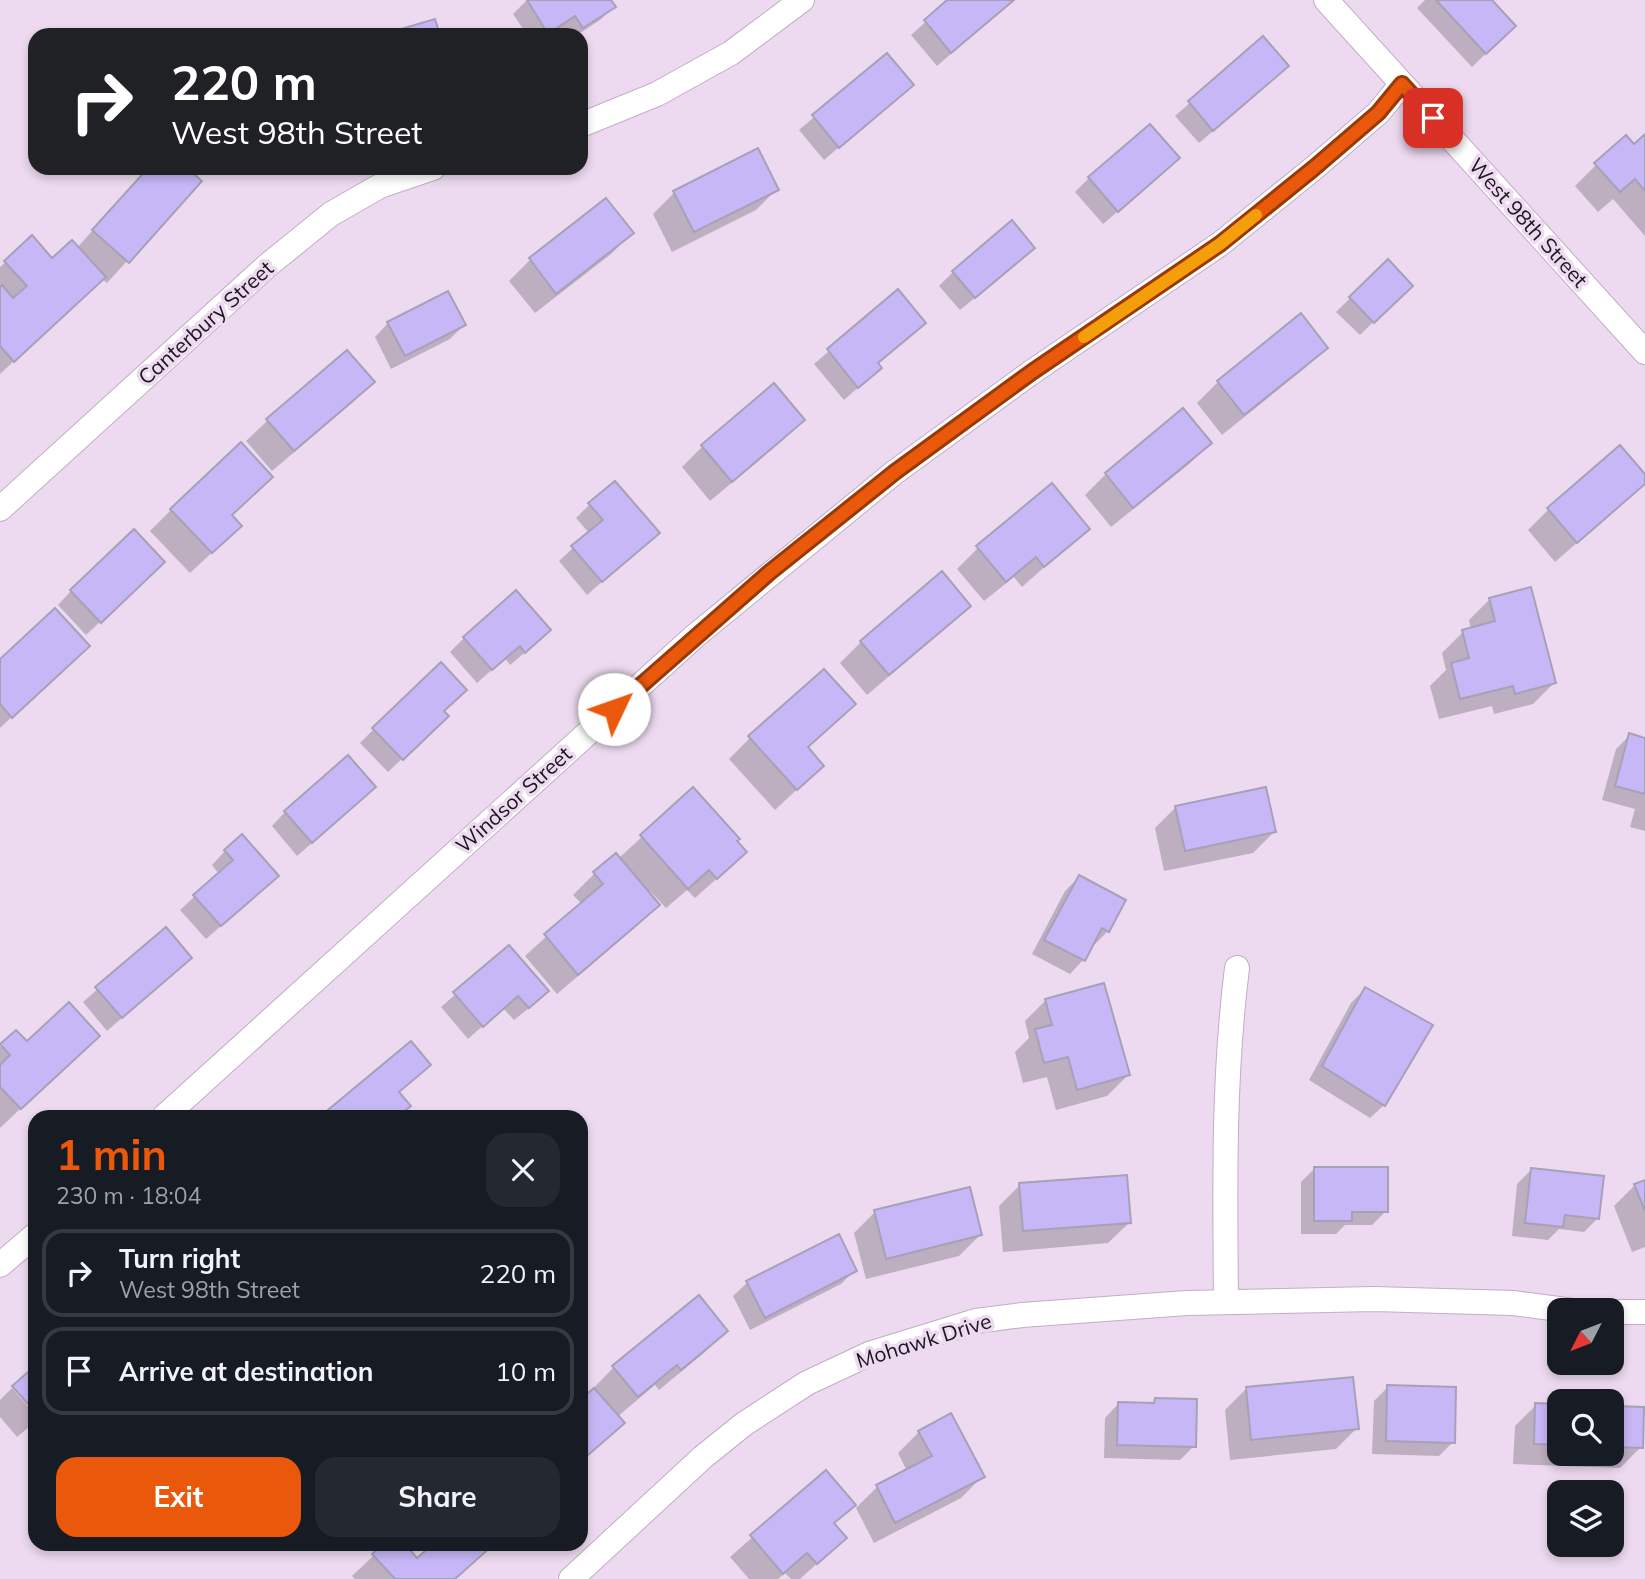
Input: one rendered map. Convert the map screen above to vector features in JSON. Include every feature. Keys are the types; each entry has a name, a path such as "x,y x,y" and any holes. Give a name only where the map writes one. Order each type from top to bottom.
{"street":[{"path":"588,122 657,94 731,52 802,0"},
{"name":"West 98th Street","path":"1326,0 1645,352"},
{"name":"Windsor Street","path":"172,1110 674,655 770,572 895,472 1032,372 1220,244 1378,113 1402,84"},
{"name":"Canterbury Street","path":"0,509 268,265 331,214 380,186 412,175"},
{"path":"1226,1302 1225,1159 1231,1016 1237,968"},
{"path":"0,1265 28,1241"},
{"name":"Mohawk Drive","path":"571,1579 703,1457 744,1424 807,1383 869,1354 976,1321 1010,1316 1226,1302 1374,1298 1513,1303 1547,1308"},
{"path":"1624,1312 1645,1312"}],"building":[{"path":"527,0 611,0 616,7 583,28 575,16 557,28 544,28"},
{"path":"947,0 1014,0 951,53 924,20"},
{"path":"1436,0 1492,0 1516,26 1486,54"},
{"path":"435,19 438,28 405,28"},
{"path":"1263,36 1289,66 1213,131 1188,101"},
{"path":"887,53 914,85 839,148 812,115"},
{"path":"1150,124 1180,158 1118,212 1088,177"},
{"path":"1645,134 1645,191 1635,179 1620,192 1594,163 1626,135 1634,144"},
{"path":"758,148 779,190 694,232 673,191"},
{"path":"142,175 195,175 202,181 129,263 92,230"},
{"path":"606,198 634,233 556,294 529,258"},
{"path":"1012,220 1035,248 975,298 952,271"},
{"path":"32,235 52,258 72,240 106,277 14,362 0,346 0,287 2,285 13,298 27,286 4,261"},
{"path":"1388,259 1413,286 1374,323 1349,297"},
{"path":"898,289 926,323 878,363 882,368 858,388 827,349"},
{"path":"448,291 466,325 405,356 387,322"},
{"path":"1301,313 1328,348 1244,415 1217,381"},
{"path":"347,350 375,382 294,451 266,419"},
{"path":"774,383 805,420 732,482 701,445"},
{"path":"1183,408 1212,443 1133,508 1105,473"},
{"path":"241,442 273,477 232,515 242,526 212,553 170,509"},
{"path":"1620,445 1645,474 1645,484 1577,543 1547,508"},
{"path":"615,481 660,533 602,582 571,546 603,520 588,503"},
{"path":"1052,483 1090,529 1044,567 1036,557 1006,582 976,546"},
{"path":"134,529 165,562 101,623 70,590"},
{"path":"942,571 971,606 889,675 860,641"},
{"path":"1531,587 1556,683 1515,694 1513,686 1460,699 1451,663 1469,658 1462,630 1495,621 1489,598"},
{"path":"516,590 551,630 525,653 520,646 492,670 463,637"},
{"path":"55,608 90,646 12,718 0,704 0,659"},
{"path":"441,662 467,690 444,711 449,716 403,760 372,728"},
{"path":"824,669 856,704 808,747 824,766 797,790 748,736"},
{"path":"1629,733 1645,738 1645,794 1615,786"},
{"path":"348,755 376,787 312,843 284,811"},
{"path":"693,787 740,839 737,841 747,852 717,879 709,870 688,889 640,835"},
{"path":"1266,787 1276,832 1185,851 1175,806"},
{"path":"242,834 279,876 221,926 193,895 233,860 224,850"},
{"path":"616,853 660,905 578,975 544,934 603,884 593,872"},
{"path":"1079,875 1126,900 1109,932 1102,928 1085,961 1044,940"},
{"path":"166,927 192,958 122,1018 95,987"},
{"path":"509,945 549,991 529,1008 518,996 483,1027 453,992"},
{"path":"1104,983 1130,1075 1077,1090 1068,1057 1044,1063 1035,1029 1052,1025 1045,999"},
{"path":"1365,987 1433,1025 1385,1106 1322,1066"},
{"path":"69,1002 100,1036 21,1109 0,1087 0,1065 10,1055 0,1044 16,1030 27,1041"},
{"path":"411,1041 431,1065 399,1092 411,1106 406,1110 328,1110"},
{"path":"1314,1167 1388,1167 1388,1212 1352,1212 1352,1221 1314,1221"},
{"path":"1531,1168 1604,1176 1599,1219 1565,1215 1563,1227 1525,1223"},
{"path":"1127,1175 1131,1223 1023,1231 1019,1183"},
{"path":"1645,1180 1645,1211 1634,1184"},
{"path":"970,1187 982,1235 886,1259 874,1210"},
{"path":"839,1234 857,1271 765,1318 746,1281"},
{"path":"699,1295 728,1331 681,1370 677,1365 638,1397 612,1366"},
{"path":"28,1372 28,1404 12,1386"},
{"path":"1353,1377 1359,1429 1251,1440 1246,1387"},
{"path":"1387,1385 1456,1387 1455,1443 1386,1441"},
{"path":"594,1388 625,1423 588,1455 588,1393"},
{"path":"1155,1398 1197,1399 1196,1447 1117,1445 1118,1402 1154,1403"},
{"path":"1535,1403 1547,1404 1547,1445 1534,1444"},
{"path":"1624,1406 1644,1407 1643,1448 1624,1447"},
{"path":"951,1413 985,1477 895,1523 876,1485 932,1456 918,1431"},
{"path":"826,1470 856,1505 834,1523 847,1538 817,1564 807,1553 783,1574 750,1535"},
{"path":"375,1551 411,1551 417,1558 425,1551 486,1551 455,1579 395,1579 372,1554"}],"slow traffic":[{"path":"1084,337 1220,244 1256,215"}],"route":[{"path":"614,709 770,572 895,472 1032,372 1220,244 1378,113 1402,84 1433,118"}]}
